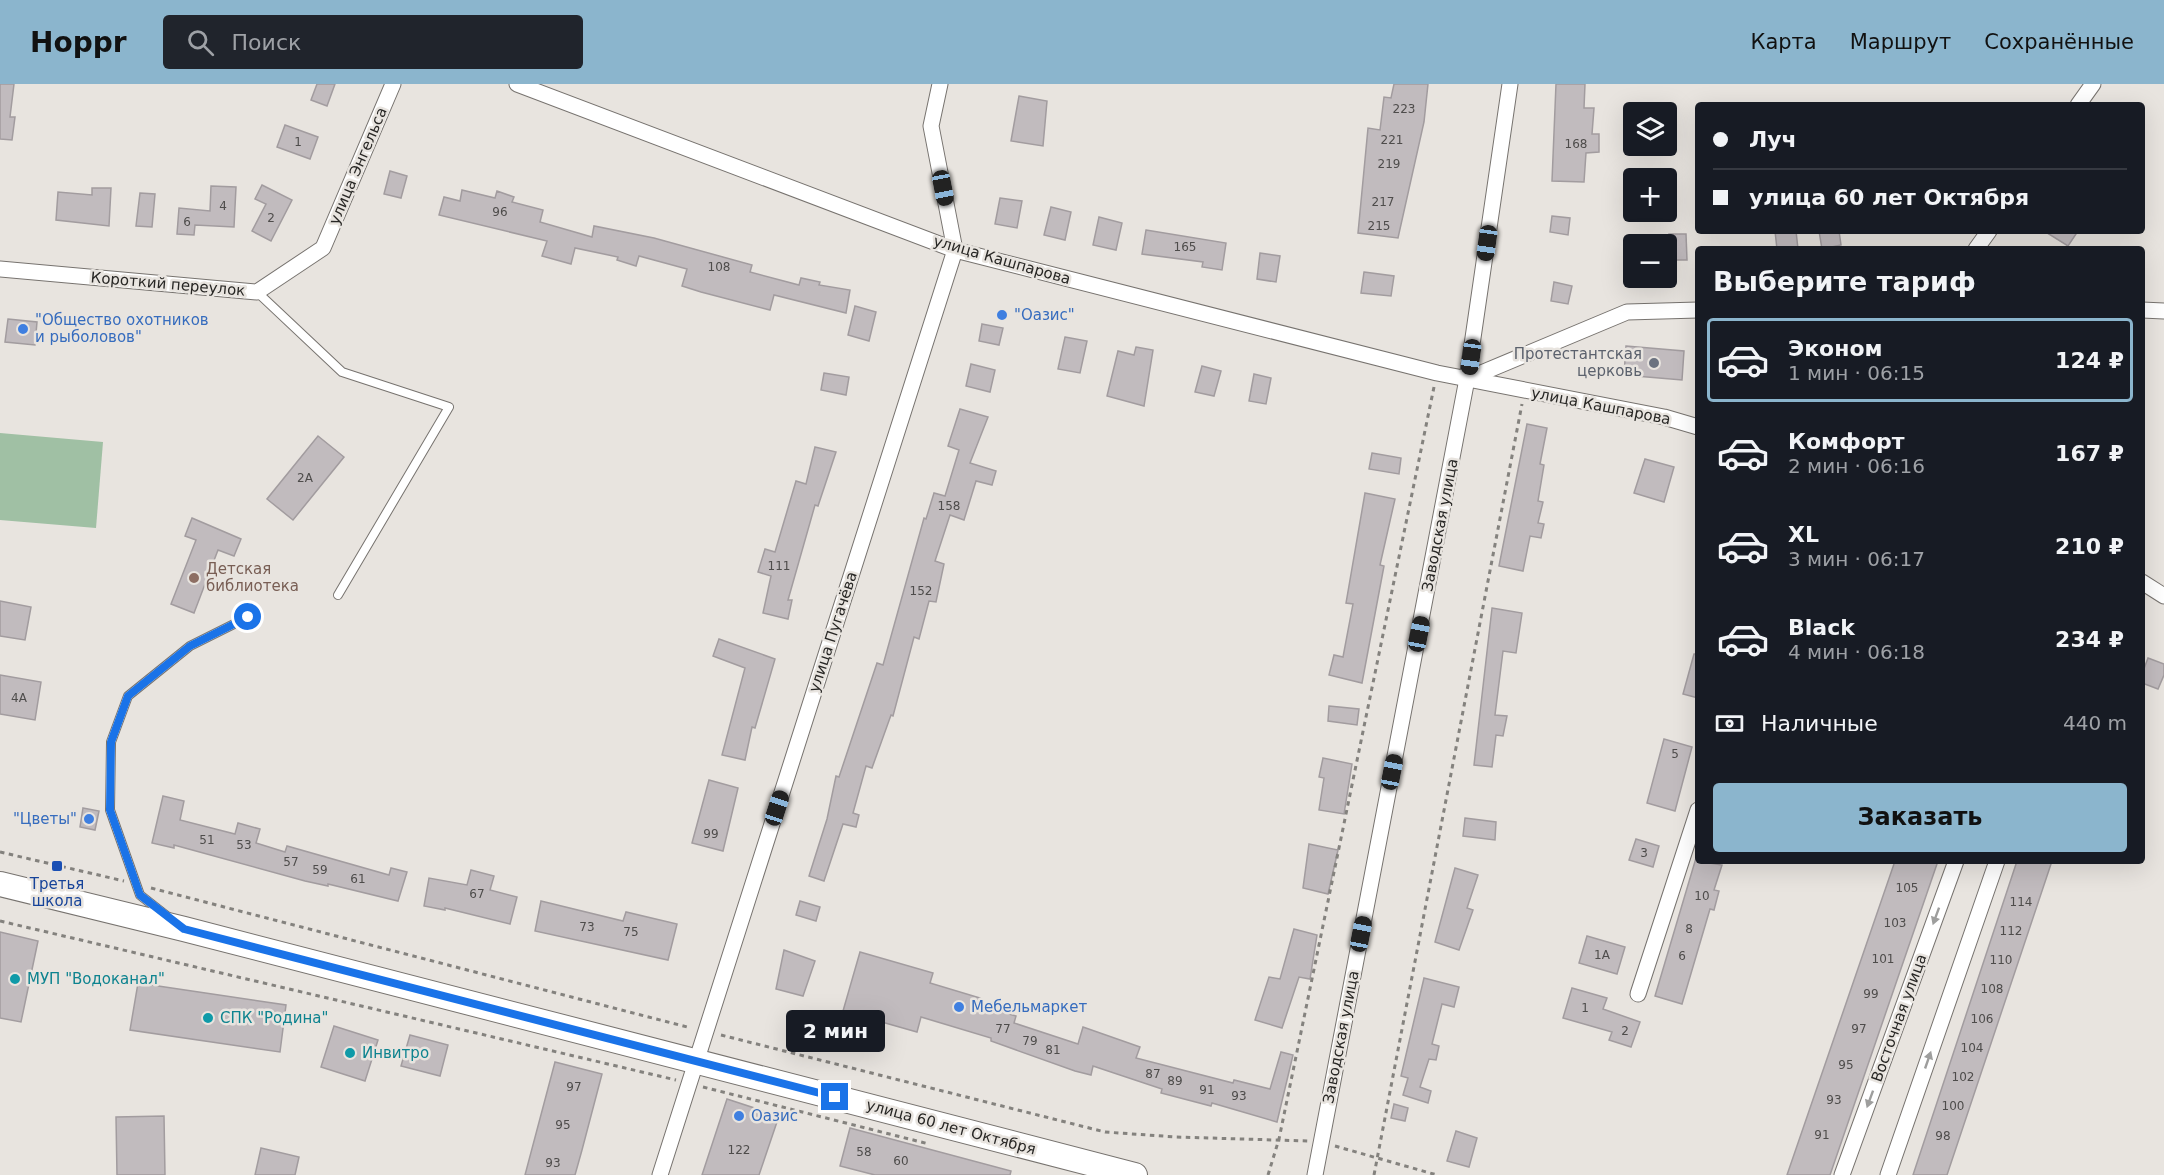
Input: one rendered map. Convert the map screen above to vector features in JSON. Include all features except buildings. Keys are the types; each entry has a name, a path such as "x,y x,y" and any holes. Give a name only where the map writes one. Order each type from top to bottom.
{"main road":[{"name":"улица 60 лет Октября","path":"0,884 184,929 1135,1175"}],"street":[{"name":"улица Энгельса","path":"323,248 393,84"},
{"name":"улица Кашпарова","path":"517,84 955,250 1437,373 1664,417 1695,426"},
{"name":"улица Пугачёва","path":"660,1175 955,250 932,126 940,84"},
{"name":"Заводская улица","path":"1315,1175 1467,380 1510,84"},
{"path":"2080,102 2092,84"},
{"name":"Короткий переулок","path":"0,269 258,291 323,248"},
{"path":"1467,380 1627,312 1695,310"},
{"path":"2145,310 2164,311"},
{"path":"2145,586 2164,596"},
{"path":"1638,994 1695,819"},
{"name":"Восточная улица","path":"1842,1175 1955,864"},
{"path":"1888,1175 1996,864"}],"lane":[{"path":"258,291 342,372 449,407 338,595"},
{"path":"184,929 140,895 110,810 111,742 128,696 190,646 248,617"}],"path":[{"path":"1268,1175 1279,1139 1437,373"},
{"path":"1374,1175 1524,390"},
{"path":"0,921 690,1084 938,1146"}],"green space":[{"path":"0,433 103,442 96,528 0,520"}],"place":[{"name":"\"Оазис\"","path":"1002,315"},
{"name":"\"Общество охотников и рыболовов\"","path":"23,329"},
{"name":"Протестантская церковь","path":"1654,363"},
{"name":"Детская библиотека","path":"194,578"},
{"name":"\"Цветы\"","path":"89,819"},
{"name":"Третья школа","path":"57,866"},
{"name":"МУП \"Водоканал\"","path":"15,979"},
{"name":"Мебельмаркет","path":"959,1007"},
{"name":"СПК \"Родина\"","path":"208,1018"},
{"name":"Инвитро","path":"350,1053"},
{"name":"Оазис","path":"739,1116"}],"route":[{"path":"248,617 190,646 128,696 111,742 110,810 140,895 184,929 835,1097"}]}
